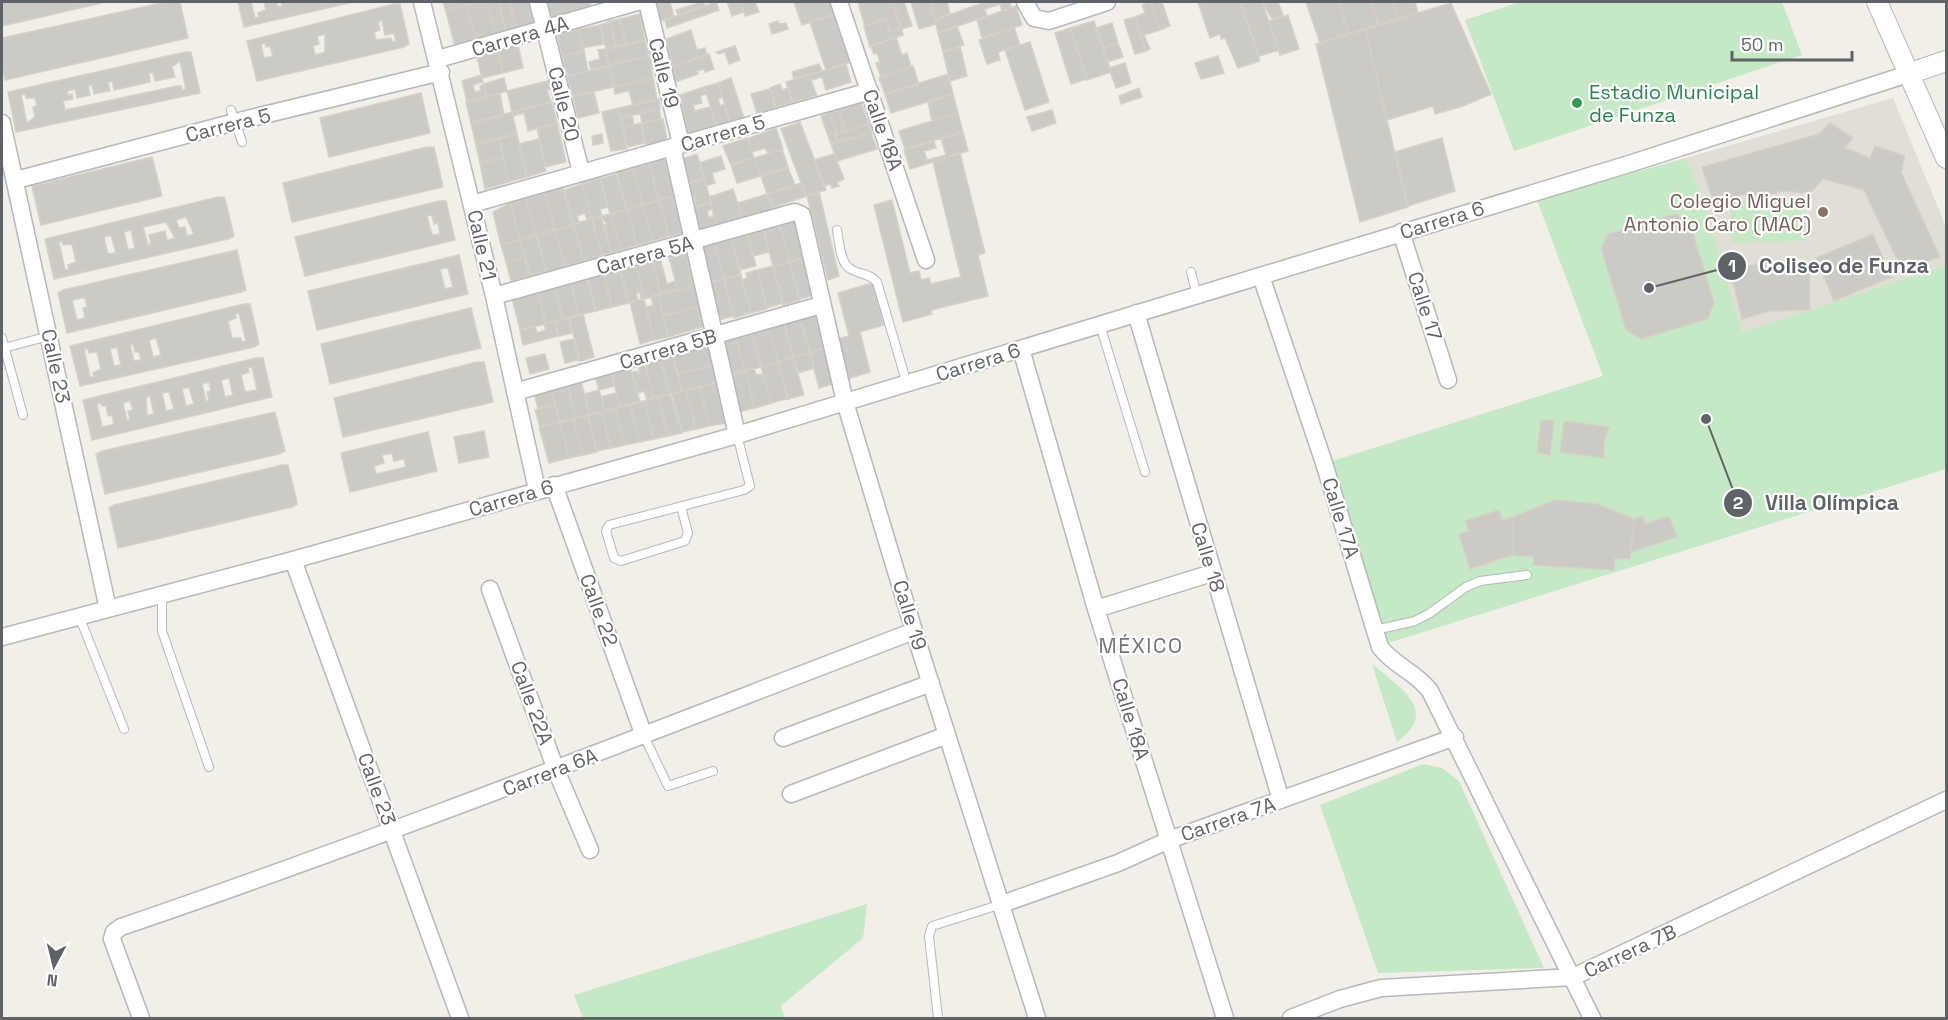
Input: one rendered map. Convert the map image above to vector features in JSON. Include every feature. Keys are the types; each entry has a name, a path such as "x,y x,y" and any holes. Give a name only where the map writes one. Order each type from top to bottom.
{"street":[{"name":"Calle 21","path":"422,2 494,296 537,490"},
{"name":"Calle 20","path":"538,2 581,172"},
{"name":"Carrera 4A","path":"439,66 545,29 637,2"},
{"name":"Calle 19","path":"647,2 677,146 692,242 737,435"},
{"name":"Calle 18A","path":"839,2 926,260"},
{"path":"1025,3 1034,18 1048,21 1107,2"},
{"path":"1877,2 1947,158"},
{"name":"Carrera 6","path":"2,637 293,560 554,484 640,463 737,435 1629,164 1947,61"},
{"name":"Carrera 5","path":"16,180 233,116 439,66"},
{"name":"Carrera 5","path":"472,204 870,91"},
{"name":"Calle 23","path":"2,123 108,609"},
{"name":"Calle 19","path":"795,212 802,215 805,220 821,305 845,402 914,631 1037,1018"},
{"name":"Carrera 5A","path":"494,296 795,212"},
{"name":"Calle 17","path":"1401,232 1448,380"},
{"name":"Calle 17A","path":"1261,276 1324,463 1375,630 1385,653 1425,684 1455,737 1592,1018"},
{"name":"Carrera 5B","path":"514,392 821,305"},
{"name":"Calle 18","path":"1136,313 1281,800"},
{"name":"Calle 18A","path":"1021,349 1096,609 1225,1018"},
{"name":"Calle 22","path":"554,484 644,736"},
{"name":"Calle 23","path":"293,560 460,1018"},
{"path":"1096,609 1212,573"},
{"name":"Calle 22A","path":"490,589 556,770 590,850"},
{"name":"Carrera 6A","path":"141,1018 114,946 114,932 121,927 393,831 914,631"},
{"path":"783,738 931,683"},
{"path":"791,794 947,735"},
{"name":"Carrera 7A","path":"1002,904 1118,863 1169,840 1455,737"},
{"name":"Carrera 7B","path":"1291,1018 1340,999 1381,988 1573,977 1947,800"}],"lane":[{"path":"233,116 242,142"},
{"path":"837,230 845,263 849,269 872,275 877,282 907,384"},
{"path":"1191,272 1197,296"},
{"path":"1100,325 1145,472"},
{"path":"4,348 50,336"},
{"path":"2,338 23,415"},
{"path":"681,507 688,533 685,541 621,561 614,558 606,531 609,525 681,507 750,486 737,435"},
{"path":"1375,630 1414,621 1431,613 1466,587 1480,581 1527,575"},
{"path":"162,594 162,631 209,767"},
{"path":"79,616 124,729"},
{"path":"644,736 668,786 713,771"},
{"path":"938,1018 929,936 932,926 1002,904"}],"shaded area":[{"name":"Colegio Miguel Antonio Caro (MAC)","path":"1893,98 1946,227 1946,265 1742,333 1702,196 1686,158"}],"green space":[{"name":"Estadio Municipal de Funza","path":"1520,2 1782,2 1802,55 1514,151 1465,20"},
{"path":"1686,158 1702,196 1742,332 1946,265 1946,469 1388,643 1329,462 1603,376 1537,200"},
{"path":"1806,197 1807,240 1732,243 1730,200"},
{"path":"1372,664 1403,690 1415,709 1415,720 1410,731 1397,742"},
{"path":"1423,764 1442,768 1459,781 1544,968 1378,973 1320,805"},
{"path":"867,904 863,938 781,1006 785,1018 583,1018 574,995"}],"building":[{"path":"2,2 106,2 2,26"},
{"path":"166,2 180,2 188,38 5,80 2,66 2,38"},
{"path":"238,2 251,2 255,18 259,17 258,13 266,10 264,2 277,2 278,7 282,6 281,2 354,2 244,27"},
{"path":"443,2 478,2 446,11"},
{"path":"487,2 496,35 476,41 466,5"},
{"path":"487,2 498,2 506,32 496,35"},
{"path":"498,2 509,2 517,30 507,33"},
{"path":"509,2 531,2 537,25 517,30"},
{"path":"546,2 590,2 592,10 551,22"},
{"path":"656,2 670,2 674,17 660,21"},
{"path":"703,2 705,6 678,15 676,10"},
{"path":"716,2 719,10 667,28 665,20"},
{"path":"727,2 740,2 743,12 732,16"},
{"path":"740,2 755,2 759,12 745,16"},
{"path":"794,2 831,2 835,14 802,25"},
{"path":"858,2 892,2 901,27 889,31 886,19 865,26"},
{"path":"892,2 904,2 912,26 901,29"},
{"path":"911,2 930,2 936,24 919,29"},
{"path":"930,2 947,2 950,14 935,20"},
{"path":"985,2 1010,2 1011,8 1002,11 1000,4 985,9 987,16 938,33 935,20"},
{"path":"1151,2 1160,30 1144,35 1150,49 1146,51 1135,17 1145,13 1142,5"},
{"path":"1151,2 1162,2 1170,26 1160,30"},
{"path":"1198,2 1240,2 1260,61 1238,68 1225,38 1221,39 1220,34 1210,38"},
{"path":"1240,2 1262,2 1279,50 1259,56"},
{"path":"1262,2 1278,2 1283,15 1272,19"},
{"path":"1306,2 1338,2 1349,34 1320,43"},
{"path":"1338,2 1371,2 1379,25 1349,34"},
{"path":"1371,2 1393,2 1399,19 1379,25"},
{"path":"1393,2 1415,2 1418,13 1399,19"},
{"path":"1451,3 1491,94 1463,106 1435,114 1433,106 1387,120 1365,29"},
{"path":"400,4 409,44 257,81 247,41","holes":["382,20 385,35 394,33 396,41 392,42 391,38 376,40 374,32 380,30 378,22","325,34 325,52 315,55 313,46 319,44 317,36","265,43 266,47 270,46 273,56 264,58 261,44"]},
{"path":"466,5 476,41 455,47 446,11"},
{"path":"1016,6 1022,25 982,38 977,20"},
{"path":"640,14 645,40 626,45 620,19"},
{"path":"834,15 850,62 826,70 810,22"},
{"path":"1288,15 1299,49 1280,55 1269,21"},
{"path":"1135,17 1146,51 1135,54 1124,20"},
{"path":"620,19 626,45 616,47 610,21"},
{"path":"886,19 889,31 901,27 903,35 870,47 864,26"},
{"path":"610,21 616,47 606,49 600,25"},
{"path":"778,21 779,24 786,23 788,29 772,34 769,24"},
{"path":"1094,21 1111,72 1087,80 1070,28"},
{"path":"1112,23 1118,43 1103,48 1096,28"},
{"path":"600,25 604,44 583,48 579,29"},
{"path":"957,26 964,45 943,52 938,33"},
{"path":"1014,27 1020,45 998,52 1000,60 987,64 979,40"},
{"path":"1070,28 1087,79 1071,84 1055,33"},
{"path":"579,29 584,51 562,56 557,35"},
{"path":"1365,29 1408,207 1360,222 1316,44"},
{"path":"691,30 697,50 705,48 707,55 673,67 666,39"},
{"path":"896,37 902,55 907,53 911,67 881,77 876,63 880,62 871,46"},
{"path":"645,40 649,56 609,65 606,49"},
{"path":"1030,42 1049,102 1025,110 1005,50"},
{"path":"1118,43 1123,57 1107,62 1103,48"},
{"path":"518,45 523,68 503,73 498,50"},
{"path":"735,46 740,60 729,64 725,52 718,54 716,52"},
{"path":"960,46 967,76 950,81 943,52"},
{"path":"605,49 609,66 591,70 589,62 600,59 598,50"},
{"path":"498,51 503,73 482,78 477,57"},
{"path":"584,51 588,71 567,76 562,56"},
{"path":"191,52 200,93 16,132 8,92","holes":["180,61 186,89 182,90 181,86 177,86 65,110 63,101 73,99 72,94 68,95 67,91 75,89 77,98 90,95 88,86 92,85 94,94 110,91 108,82 112,81 114,90 150,82 149,73 153,73 155,81 175,77 172,67","25,94 26,98 35,98 37,106 33,107 35,117 27,123 21,95"]},
{"path":"709,54 714,69 705,72 704,69 697,71 698,74 675,82 672,67"},
{"path":"650,56 653,78 614,87 609,65"},
{"path":"1218,56 1224,73 1201,79 1195,63"},
{"path":"1125,63 1131,83 1116,88 1109,68"},
{"path":"819,64 822,71 794,79 792,72"},
{"path":"846,64 851,82 826,90 822,77 811,80 809,75"},
{"path":"609,66 614,87 573,96 567,76"},
{"path":"913,66 919,84 885,94 879,78"},
{"path":"948,74 953,94 891,113 885,94"},
{"path":"481,75 483,82 473,85 475,92 481,90 480,86 484,85 487,97 467,102 462,81"},
{"path":"809,75 817,96 793,102 786,82"},
{"path":"504,78 507,91 487,97 483,84"},
{"path":"653,78 657,100 633,105 629,91 615,94 614,87"},
{"path":"731,78 744,118 730,122 718,83"},
{"path":"547,81 551,89 547,90 551,102 512,112 507,91"},
{"path":"718,83 722,97 718,99 720,106 725,104 730,122 717,126 704,87"},
{"path":"780,84 782,90 788,88 792,103 776,107 770,88"},
{"path":"704,87 706,94 700,96 702,103 693,105 695,111 710,107 716,125 688,133 680,95"},
{"path":"1139,88 1142,97 1121,104 1119,96"},
{"path":"770,89 776,108 757,113 751,94"},
{"path":"594,92 599,113 578,118 573,96"},
{"path":"421,93 430,133 329,157 320,118"},
{"path":"500,93 504,115 471,123 466,102"},
{"path":"953,94 958,113 932,121 928,102"},
{"path":"659,99 660,109 621,118 619,108"},
{"path":"552,102 557,123 528,131 524,113 513,116 512,112"},
{"path":"861,102 869,124 845,131 838,110"},
{"path":"619,108 627,149 611,151 602,112"},
{"path":"659,109 661,119 642,123 640,113"},
{"path":"838,110 845,131 837,133 829,113"},
{"path":"1052,110 1056,123 1032,131 1027,117"},
{"path":"512,112 517,134 476,145 471,123"},
{"path":"829,113 837,133 837,142 831,144 821,116"},
{"path":"958,113 963,132 905,149 899,131"},
{"path":"632,115 634,125 623,128 621,118"},
{"path":"663,119 667,140 646,145 641,123"},
{"path":"800,122 826,190 806,196 781,129"},
{"path":"557,123 566,162 545,167 537,128"},
{"path":"641,123 645,143 627,147 623,128"},
{"path":"1830,123 1853,138 1845,148 1870,158 1875,146 1905,156 1901,172 1940,257 1902,270 1864,190 1823,179 1810,193 1782,191 1763,196 1745,194 1714,204 1702,167 1819,134"},
{"path":"869,124 872,133 837,142 835,134"},
{"path":"776,128 783,149 768,153 765,148 752,152 747,139"},
{"path":"963,132 968,151 910,169 904,150 934,141 936,148 924,151 927,160 946,155 941,138"},
{"path":"871,133 877,149 837,161 831,144"},
{"path":"517,134 527,177 508,182 499,138"},
{"path":"602,134 603,143 593,145 592,136"},
{"path":"499,138 503,157 480,163 476,145"},
{"path":"747,138 754,158 731,165 723,146"},
{"path":"1442,138 1455,191 1408,206 1395,152"},
{"path":"539,139 546,171 527,177 519,144"},
{"path":"434,147 443,187 292,222 283,183"},
{"path":"782,149 788,167 761,176 754,158"},
{"path":"960,153 985,253 978,255 988,296 931,310 932,314 903,322 874,205 892,200 910,273 919,271 921,280 929,278 931,284 961,277 933,162"},
{"path":"697,154 704,178 683,185 677,161"},
{"path":"834,154 844,179 837,182 839,186 832,188 830,184 824,186 814,160"},
{"path":"721,156 725,169 712,173 715,183 706,186 699,163"},
{"path":"152,157 162,196 41,225 32,186"},
{"path":"503,157 508,182 485,189 480,163"},
{"path":"754,158 761,176 737,183 731,165"},
{"path":"665,159 675,195 659,200 649,164"},
{"path":"649,164 659,200 643,205 633,169"},
{"path":"788,168 795,185 767,194 761,176"},
{"path":"633,169 643,205 627,209 616,173"},
{"path":"617,174 627,209 610,214 600,179"},
{"path":"600,178 608,207 600,209 602,216 592,219 582,183"},
{"path":"704,178 711,202 696,207 694,197 688,199 685,185"},
{"path":"801,183 806,196 772,208 767,194"},
{"path":"582,184 592,219 587,220 585,213 577,216 579,223 573,224 564,190"},
{"path":"563,188 573,224 555,230 545,193"},
{"path":"733,189 743,219 717,227 709,197"},
{"path":"819,192 839,276 828,280 807,196"},
{"path":"545,193 555,230 536,235 526,199"},
{"path":"767,194 773,209 743,219 738,203"},
{"path":"675,195 686,232 669,236 659,200"},
{"path":"218,197 224,197 234,236 54,279 45,239","holes":["186,217 194,234 187,236 185,227 179,228 176,220","166,222 175,238 167,240 165,231 149,235 151,244 148,245 143,227","131,230 135,248 128,250 124,232","111,235 116,253 108,254 104,237","62,241 63,245 72,244 76,262 68,265 69,269 65,270 59,242"]},
{"path":"526,199 536,235 520,240 510,203"},
{"path":"659,200 669,236 653,241 643,205"},
{"path":"446,201 455,240 305,276 295,237","holes":["432,215 434,224 438,223 440,234 432,235 427,216"]},
{"path":"711,202 713,209 707,211 709,218 714,215 717,227 695,234 689,209"},
{"path":"510,203 520,240 501,245 493,212"},
{"path":"643,205 653,241 637,245 627,209"},
{"path":"627,209 637,245 621,250 610,214"},
{"path":"610,214 621,250 611,253 604,225 607,224 601,216"},
{"path":"1676,214 1689,220 1714,303 1708,319 1641,339 1626,330 1601,248 1608,234"},
{"path":"601,216 611,253 602,255 592,219"},
{"path":"592,219 602,255 584,261 573,224"},
{"path":"797,219 807,257 790,262 779,223"},
{"path":"779,223 790,262 773,266 763,228"},
{"path":"573,224 584,261 565,266 555,230"},
{"path":"763,229 769,252 753,256 747,233"},
{"path":"555,230 565,267 547,272 536,235"},
{"path":"747,232 756,266 739,270 731,236"},
{"path":"1873,234 1891,277 1834,301 1816,258"},
{"path":"536,235 547,271 530,276 520,240"},
{"path":"731,237 741,275 724,279 714,242"},
{"path":"520,240 525,257 506,262 501,245"},
{"path":"714,242 724,279 708,283 698,246"},
{"path":"237,250 246,290 67,333 58,293","holes":["85,298 87,307 83,308 85,318 77,320 72,300"]},
{"path":"685,250 694,286 678,290 669,258"},
{"path":"459,255 468,294 317,330 308,291","holes":["448,268 453,287 445,289 440,269"]},
{"path":"525,257 530,276 511,281 506,262"},
{"path":"806,257 815,295 799,299 790,262"},
{"path":"652,258 661,294 645,299 635,263"},
{"path":"660,258 667,284 675,281 678,290 661,294 652,259"},
{"path":"635,262 645,299 641,300 640,292 636,293 638,300 629,303 619,266"},
{"path":"790,262 800,300 783,305 773,266"},
{"path":"1809,264 1810,310 1770,311 1742,319 1730,270 1752,265"},
{"path":"773,266 783,303 767,308 757,270"},
{"path":"619,267 629,303 612,307 603,271"},
{"path":"757,270 767,309 751,313 742,280 747,278 746,273"},
{"path":"603,271 612,307 596,311 586,275"},
{"path":"741,275 751,313 734,318 724,279"},
{"path":"587,276 596,311 579,315 570,280"},
{"path":"570,279 579,315 563,319 554,283"},
{"path":"724,279 734,316 718,320 707,283"},
{"path":"875,282 884,325 860,332 870,372 847,379 837,339 849,336 838,293"},
{"path":"554,285 563,319 546,324 536,287"},
{"path":"694,286 700,306 663,316 658,295"},
{"path":"536,287 546,324 520,330 511,294"},
{"path":"660,293 658,295 668,337 654,340 646,307 653,305 651,297"},
{"path":"644,299 654,340 640,344 630,302"},
{"path":"244,304 250,304 259,344 80,386 70,346","holes":["239,313 246,341 242,342 241,338 232,338 228,321 236,318 235,314","156,338 161,355 153,357 149,340","133,344 135,352 139,352 141,360 134,361 130,345","117,347 121,365 114,366 110,349","84,349 88,349 89,353 97,352 101,369 93,373 94,377 90,377"]},
{"path":"700,306 705,326 668,337 663,316"},
{"path":"471,308 481,348 330,384 321,344"},
{"path":"818,311 826,348 810,353 799,316"},
{"path":"583,314 594,357 580,361 569,318"},
{"path":"800,317 810,353 793,357 783,321"},
{"path":"569,318 572,333 559,336 555,322"},
{"path":"555,322 558,336 523,345 520,330 535,326 537,333 546,330 544,324"},
{"path":"784,323 793,357 778,362 768,327"},
{"path":"768,327 778,362 761,367 751,332"},
{"path":"751,330 761,367 745,371 735,335"},
{"path":"735,335 745,371 727,376 717,340"},
{"path":"574,339 579,360 565,363 560,342"},
{"path":"709,344 715,365 678,374 672,353"},
{"path":"826,348 836,383 819,388 810,353"},
{"path":"672,353 682,391 670,394 660,356"},
{"path":"810,353 814,368 798,373 793,357"},
{"path":"545,354 549,369 530,374 526,358"},
{"path":"793,357 804,395 788,399 778,362"},
{"path":"256,358 263,358 272,397 92,440 83,400","holes":["252,367 257,390 245,392 241,375 249,372 248,368","229,378 233,395 225,397 221,380","209,382 211,391 207,392 209,401 206,401 202,384","189,387 194,404 186,406 182,389","169,392 174,409 166,411 162,393","150,396 154,414 147,415 146,397","130,401 133,410 128,411 130,420 127,420 123,403","101,403 102,406 106,406 108,416 112,415 114,423 102,427 97,404"]},
{"path":"660,358 670,394 654,398 645,365"},
{"path":"644,361 654,398 647,400 644,391 638,393 632,373 636,371 640,374 637,363"},
{"path":"484,362 493,402 343,437 334,398"},
{"path":"778,362 788,398 772,403 761,367"},
{"path":"715,365 719,382 682,391 678,374"},
{"path":"630,366 640,402 620,407 611,372"},
{"path":"754,368 756,375 763,374 772,403 755,408 745,371"},
{"path":"745,371 755,408 738,412 728,376"},
{"path":"611,372 614,386 599,390 595,376"},
{"path":"580,378 590,415 576,418 567,385"},
{"path":"717,382 727,423 709,426 700,387"},
{"path":"567,383 576,418 560,422 550,387"},
{"path":"550,387 555,405 538,408 534,394"},
{"path":"700,387 709,426 696,429 686,390"},
{"path":"599,390 605,411 590,415 585,394"},
{"path":"686,390 696,429 682,432 672,394"},
{"path":"616,393 620,407 605,411 601,397"},
{"path":"670,394 682,433 668,436 658,397"},
{"path":"658,397 668,436 654,439 644,401"},
{"path":"644,401 654,439 640,442 630,404"},
{"path":"630,404 640,442 625,445 615,408"},
{"path":"555,405 560,422 540,427 535,410"},
{"path":"615,408 625,445 611,448 601,412"},
{"path":"275,412 285,451 279,454 105,494 96,454 102,451"},
{"path":"601,412 611,448 597,451 588,415"},
{"path":"588,415 597,452 583,455 573,419"},
{"path":"573,419 583,455 569,458 560,422"},
{"path":"1541,420 1554,421 1550,455 1537,453"},
{"path":"1564,421 1609,427 1604,442 1604,458 1560,452"},
{"path":"560,422 569,458 549,463 539,427"},
{"path":"484,431 489,457 459,463 454,437"},
{"path":"428,432 437,471 350,492 341,453","holes":["392,453 394,461 404,459 406,467 376,474 374,466 384,463 382,455"]},
{"path":"288,465 296,498 297,504 292,507 118,548 109,508 114,505"},
{"path":"1556,500 1597,504 1634,519 1630,559 1615,558 1614,570 1533,565 1534,557 1513,555 1513,517"},
{"path":"1499,510 1502,520 1513,517 1513,555 1470,569 1459,534 1469,531 1465,521"},
{"path":"1643,516 1645,524 1669,516 1677,537 1631,552 1634,519"}],"place":[{"name":"Estadio Municipal de Funza","path":"1577,103"},
{"name":"Colegio Miguel Antonio Caro (MAC)","path":"1823,212"},
{"name":"Coliseo de Funza","path":"1649,288"},
{"name":"Villa Olímpica","path":"1706,419"}],"district":[{"name":"MÉXICO","path":"1141,645"}]}
